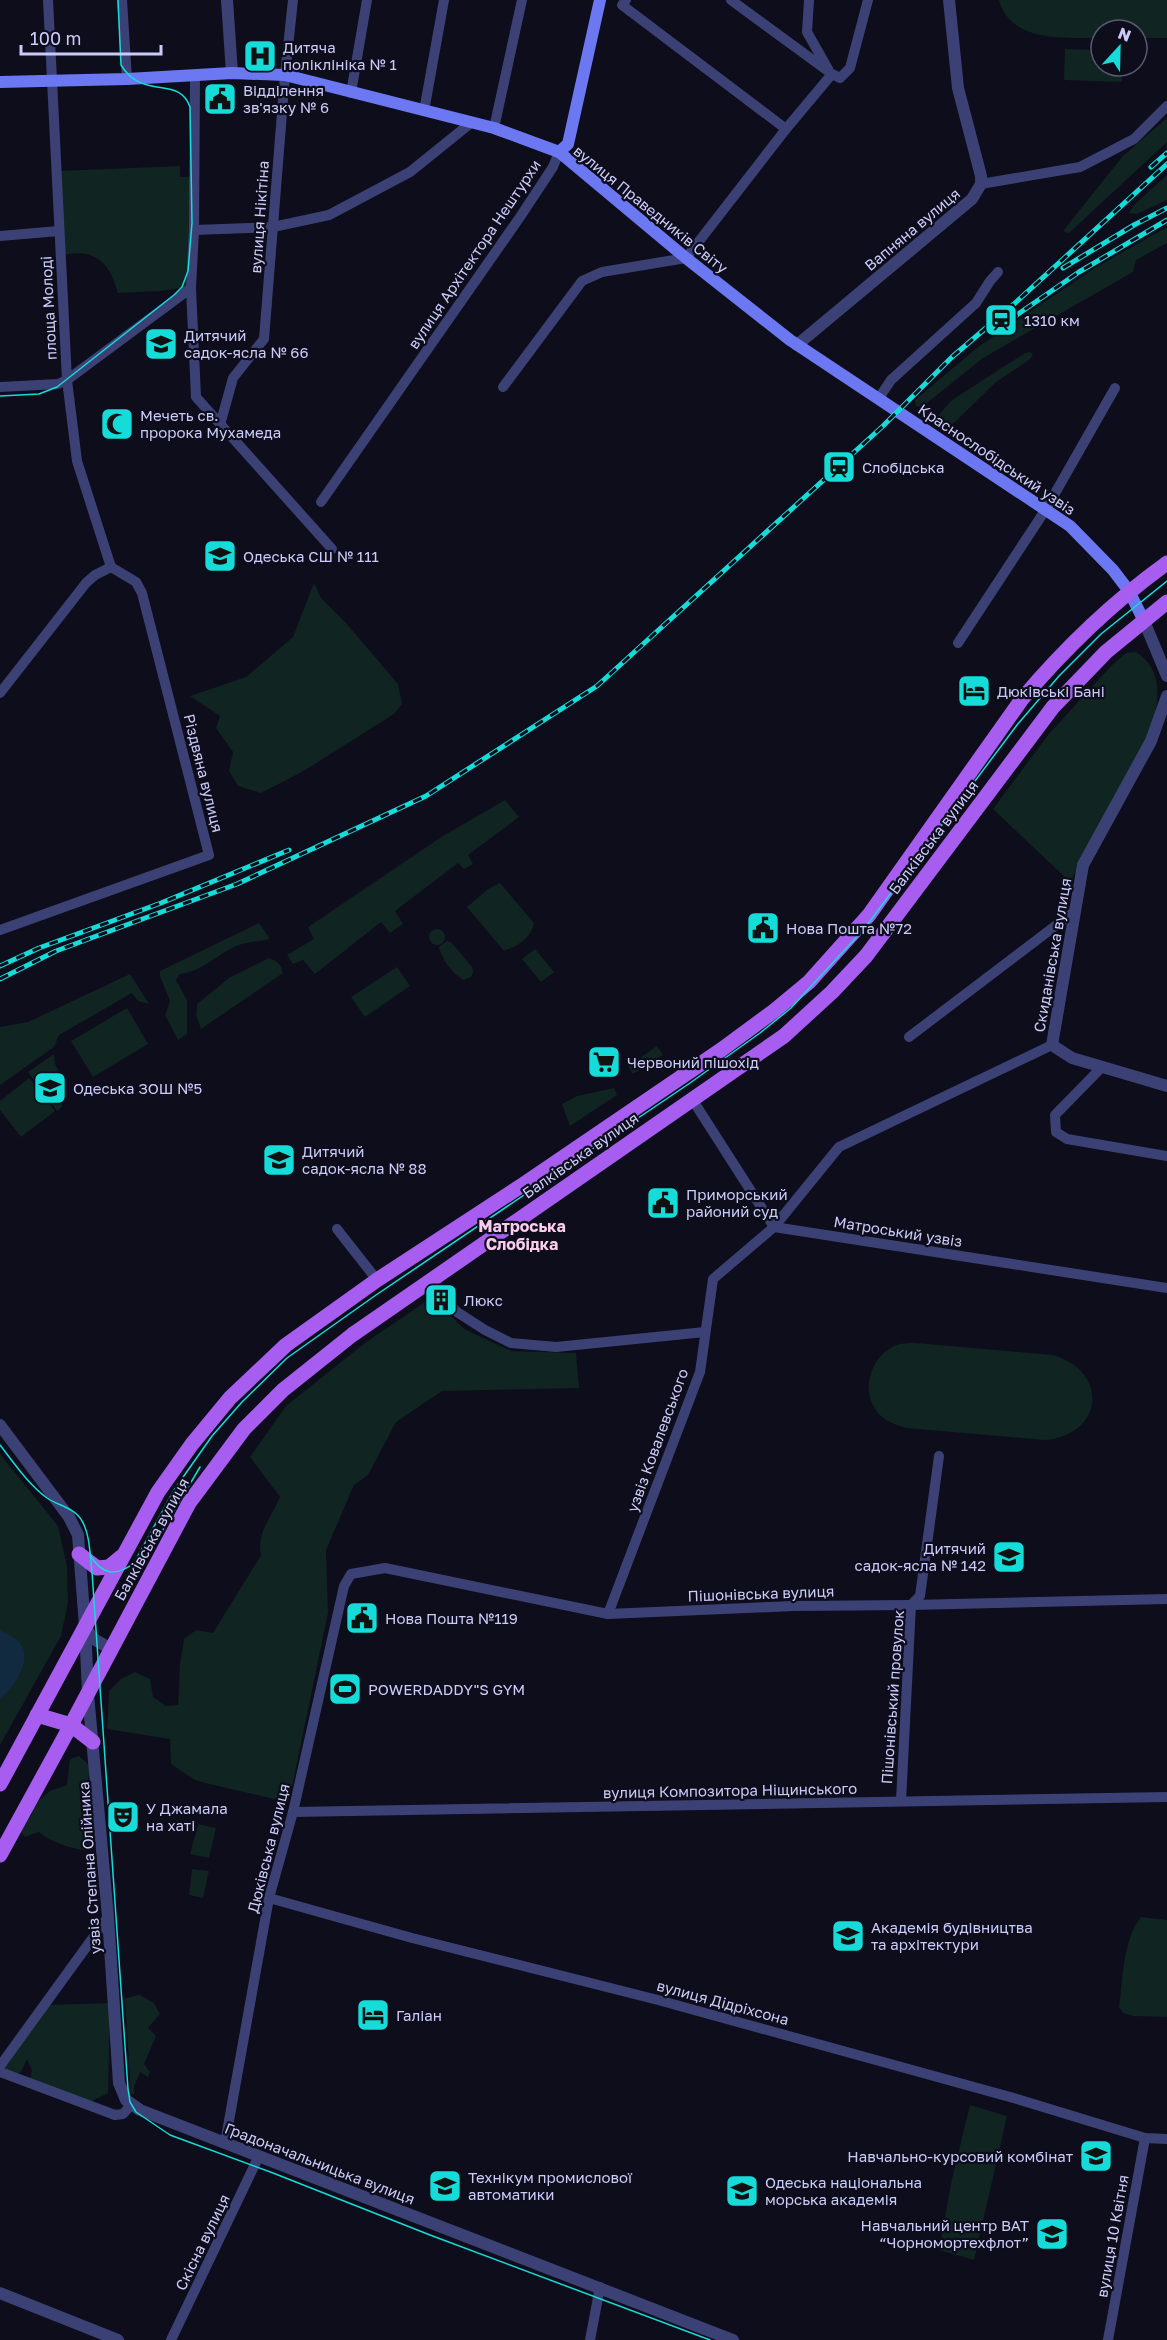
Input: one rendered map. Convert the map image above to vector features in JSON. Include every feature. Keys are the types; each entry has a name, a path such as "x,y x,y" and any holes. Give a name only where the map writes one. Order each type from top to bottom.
{"main road":[{"name":"вулиця Архітектора Нештурхи","path":"559,152 568,144 600,0"},
{"name":"вулиця Праведників Світу","path":"0,82 127,79 232,73 285,75 494,128 559,152 686,258 797,345 895,409"},
{"name":"Краснослобідський узвіз","path":"895,409 1070,526 1129,591 1144,621"},
{"name":"Балківська вулиця","path":"0,1784 158,1492 192,1444 230,1398 286,1345 376,1280 524,1184 721,1050 809,982 868,915 1022,699 1062,654 1129,591 1167,563"},
{"name":"Балківська вулиця","path":"0,1855 189,1503 244,1429 283,1390 343,1342 784,1036 832,992 880,938 1053,707 1106,652 1167,602"},
{"path":"79,1554 97,1568 109,1567 126,1553"},
{"path":"37,1715 71,1725 93,1742"}],"street":[{"name":"площа Молоді","path":"48,0 67,380"},
{"path":"122,0 127,79"},
{"path":"227,0 232,73"},
{"name":"вулиця Нікітіна","path":"220,424 233,378 264,339 293,0"},
{"path":"351,93 367,0"},
{"path":"424,111 444,0"},
{"path":"494,128 522,0"},
{"path":"731,0 840,78 850,68 868,0"},
{"path":"809,0 807,32 832,74"},
{"name":"Вапняна вулиця","path":"797,345 975,196 981,184 980,171 958,88 949,0"},
{"path":"624,2 786,129"},
{"path":"503,387 582,281 602,272 686,258 786,129 832,74"},
{"path":"195,75 194,230 191,288 196,397 332,549"},
{"path":"981,184 1080,167 1134,139 1167,106"},
{"path":"194,230 273,227 329,215 410,172 472,122"},
{"name":"вулиця Архітектора Нештурхи","path":"321,502 520,217 553,167 559,152"},
{"path":"0,236 59,231"},
{"path":"879,398 891,380 976,303 998,272"},
{"name":"площа Молоді","path":"67,380 191,288"},
{"path":"0,387 58,384 67,380 77,461 111,567 95,575 86,583 0,693"},
{"path":"958,644 1046,509 1115,388"},
{"name":"Різдвяна вулиця","path":"0,930 209,855 142,593 136,582 111,567"},
{"path":"1144,621 1167,676"},
{"name":"Скиданівська вулиця","path":"774,1227 839,1147 1052,1045 1083,865 1151,741 1167,696"},
{"path":"909,1037 1075,911"},
{"path":"1052,1045 1072,1058 1167,1086"},
{"path":"1101,1068 1055,1115 1056,1132 1067,1139 1167,1156"},
{"path":"692,1099 774,1227"},
{"name":"Матроський узвіз","path":"774,1227 1167,1288"},
{"name":"узвіз Ковалевського","path":"608,1614 699,1372 713,1279 774,1227"},
{"path":"337,1229 376,1280"},
{"path":"430,1282 457,1312 511,1343 556,1347 705,1332"},
{"name":"узвіз Степана Олійника","path":"0,1425 69,1517 78,1535 86,1626 88,1694 108,1917 119,2083 122,2094 131,2105"},
{"name":"Пішонівський провулок","path":"901,1801 911,1605 920,1596 939,1455"},
{"name":"Пішонівська вулиця","path":"361,1571 385,1568 608,1614 794,1606 1167,1599"},
{"name":"Дюківська вулиця","path":"225,2143 269,1898 293,1812 344,1586 351,1574 361,1571"},
{"path":"86,1626 92,1638 111,1649"},
{"name":"вулиця Композитора Ніщинського","path":"293,1812 1167,1797"},
{"name":"вулиця Дідріхсона","path":"269,1898 412,1938 658,2000 1017,2099 1145,2138 1167,2139"},
{"path":"0,2066 108,1917"},
{"path":"0,2072 115,2115 123,2114 131,2105"},
{"name":"Градоначальницька вулиця","path":"131,2105 733,2340"},
{"name":"вулиця 10 Квітня","path":"1108,2340 1145,2138"},
{"name":"Cкісна вулиця","path":"171,2340 259,2156"},
{"path":"590,2340 600,2287"},
{"path":"0,2293 117,2340"}],"green space":[{"path":"999,0 1167,0 1167,38 1149,38 1149,18 1089,18 1089,38 1057,37 1028,31 1015,24 1005,14"},
{"path":"1065,49 1089,50 1089,78 1122,78 1122,82 1064,80"},
{"path":"1167,118 1167,142 1069,233 1063,231 1123,156"},
{"path":"180,166 180,177 193,177 189,287 118,293 111,274 99,259 83,253 61,255 59,171"},
{"path":"1167,175 1167,200 1137,214 1129,213 1134,205"},
{"path":"1167,227 1167,243 1136,260 1133,272 983,358 922,407 916,406 915,400 978,347 1095,268"},
{"path":"1030,352 1033,355 1029,360 995,383 956,421 948,427 941,424 937,417 952,400"},
{"path":"314,583 321,598 346,623 398,684 402,704 394,714 302,772 261,793 238,786 229,771 233,752 216,728 220,716 190,696 246,677 293,637"},
{"path":"1136,652 1146,660 1156,680 1157,703 1152,727 1148,739 1070,882 993,809 1048,735 1111,666 1126,653"},
{"path":"505,800 519,817 468,855 473,864 464,869 458,863 395,911 403,924 390,933 381,922 315,974 303,960 293,964 287,955 314,939 308,927 443,836"},
{"path":"500,883 534,923 530,933 523,941 504,951 467,907 488,889"},
{"path":"259,923 270,939 236,946 201,967 180,974 176,980 187,1000 187,1034 178,1040 165,1015 170,1001 160,971"},
{"path":"437,929 445,937 437,945 429,937"},
{"path":"447,941 451,942 472,967 471,977 464,980 460,978 445,961 439,947"},
{"path":"535,949 554,972 541,982 522,959"},
{"path":"269,958 278,963 283,973 201,1029 196,1015 197,1004 229,978"},
{"path":"397,967 410,986 365,1017 351,997"},
{"path":"130,974 149,1004 138,1001 132,993 59,1035 54,1047 0,1085 0,1027 28,1022"},
{"path":"127,1008 148,1044 93,1077 71,1041"},
{"path":"657,1046 663,1055 633,1074 628,1066"},
{"path":"54,1054 59,1072 62,1107 57,1111 28,1072"},
{"path":"29,1078 55,1111 21,1137 0,1110 0,1101"},
{"path":"614,1088 617,1095 570,1126 562,1104 577,1096"},
{"path":"432,1297 464,1329 511,1351 576,1353 579,1388 442,1391 396,1422 368,1475 354,1485 326,1550 328,1613 292,1787 287,1797 279,1800 195,1780 171,1764 170,1739 107,1729 109,1691 121,1679 135,1672 150,1679 153,1697 166,1706 178,1705 184,1639 196,1630 213,1633 261,1555 263,1532 280,1497 250,1457 286,1406 365,1343"},
{"path":"916,1343 1053,1355 1071,1363 1084,1375 1091,1388 1092,1402 1088,1415 1079,1427 1064,1436 1045,1440 907,1428 891,1423 878,1413 872,1404 869,1394 871,1374 880,1357 888,1350 899,1344"},
{"path":"0,1454 58,1526 67,1566 68,1602 61,1636 0,1745"},
{"path":"79,1756 90,1769 84,1801 88,1814 87,1828 91,1851 64,1845 39,1832 25,1837 21,1832 23,1824 32,1815 33,1805 50,1791 67,1785 70,1759"},
{"path":"198,1824 216,1828 209,1858 190,1854"},
{"path":"192,1869 209,1871 203,1898 189,1895"},
{"path":"1141,1917 1167,1920 1167,2017 1134,2016 1123,2013 1119,2007 1127,1948"},
{"path":"140,1995 154,2003 160,2014 148,2028 156,2036 144,2064 150,2072 148,2077 140,2072 134,2087 134,2094 131,2094 125,1998"},
{"path":"110,2003 108,2093 90,2102 30,2080 32,2070 27,2059 21,2072 16,2074 3,2069 46,2005"},
{"path":"970,2105 1007,2116 974,2260 939,2250 952,2179"}],"water":[{"path":"0,1630 20,1643 25,1657 16,1681 0,1699"}],"tram line":[{"path":"0,396 39,394 57,387 174,295 182,287 188,271 192,223 190,107 185,97 178,92 140,82 130,76 121,65 118,0"},
{"path":"90,1555 99,1567 110,1572 121,1570 134,1563 174,1490 212,1436 242,1402 287,1358 376,1295 690,1083 791,1008 864,929 1017,725 1059,676 1101,634 1167,581"},
{"path":"0,1445 40,1492 79,1517 85,1526 88,1539 128,2089 130,2102 136,2112 170,2135 710,2340"},
{"path":"151,1550 200,1467"}],"railway":[{"path":"1151,167 1167,153"},
{"path":"0,979 56,951 237,884 426,796 597,686 883,426 952,357 1014,304 1167,164"},
{"path":"1063,268 1167,208"},
{"path":"995,330 1079,272 1167,220"},
{"path":"0,966 39,948 161,903 289,850"}],"place":[{"name":"Дитяча поліклініка № 1","path":"260,56"},
{"name":"Відділення зв'язку № 6","path":"220,99"},
{"name":"1310 км","path":"1001,320"},
{"name":"Дитячий садок-ясла № 66","path":"161,344"},
{"name":"Мечеть св. пророка Мухамеда","path":"117,424"},
{"name":"Слобідська","path":"839,467"},
{"name":"Одеська СШ № 111","path":"220,556"},
{"name":"Дюківські Бані","path":"974,691"},
{"name":"Нова Пошта №72","path":"763,928"},
{"name":"Червоний пішохід","path":"604,1062"},
{"name":"Одеська ЗОШ №5","path":"50,1088"},
{"name":"Дитячий садок-ясла № 88","path":"279,1160"},
{"name":"Приморський районий суд","path":"663,1203"},
{"name":"Люкс","path":"441,1300"},
{"name":"Дитячий садок-ясла № 142","path":"1009,1557"},
{"name":"Нова Пошта №119","path":"362,1618"},
{"name":"POWERDADDY\"S GYM","path":"345,1689"},
{"name":"У Джамала на хаті","path":"123,1817"},
{"name":"Академія будівництва та архітектури","path":"848,1936"},
{"name":"Галіан","path":"373,2015"},
{"name":"Навчально-курсовий комбінат","path":"1096,2156"},
{"name":"Технікум промислової автоматики","path":"445,2186"},
{"name":"Одеська національна морська академія","path":"742,2191"},
{"name":"Навчальний центр ВАТ “Чорномортехфлот”","path":"1052,2234"}],"district":[{"name":"Матроська Слобідка","path":"522,1235"}]}
